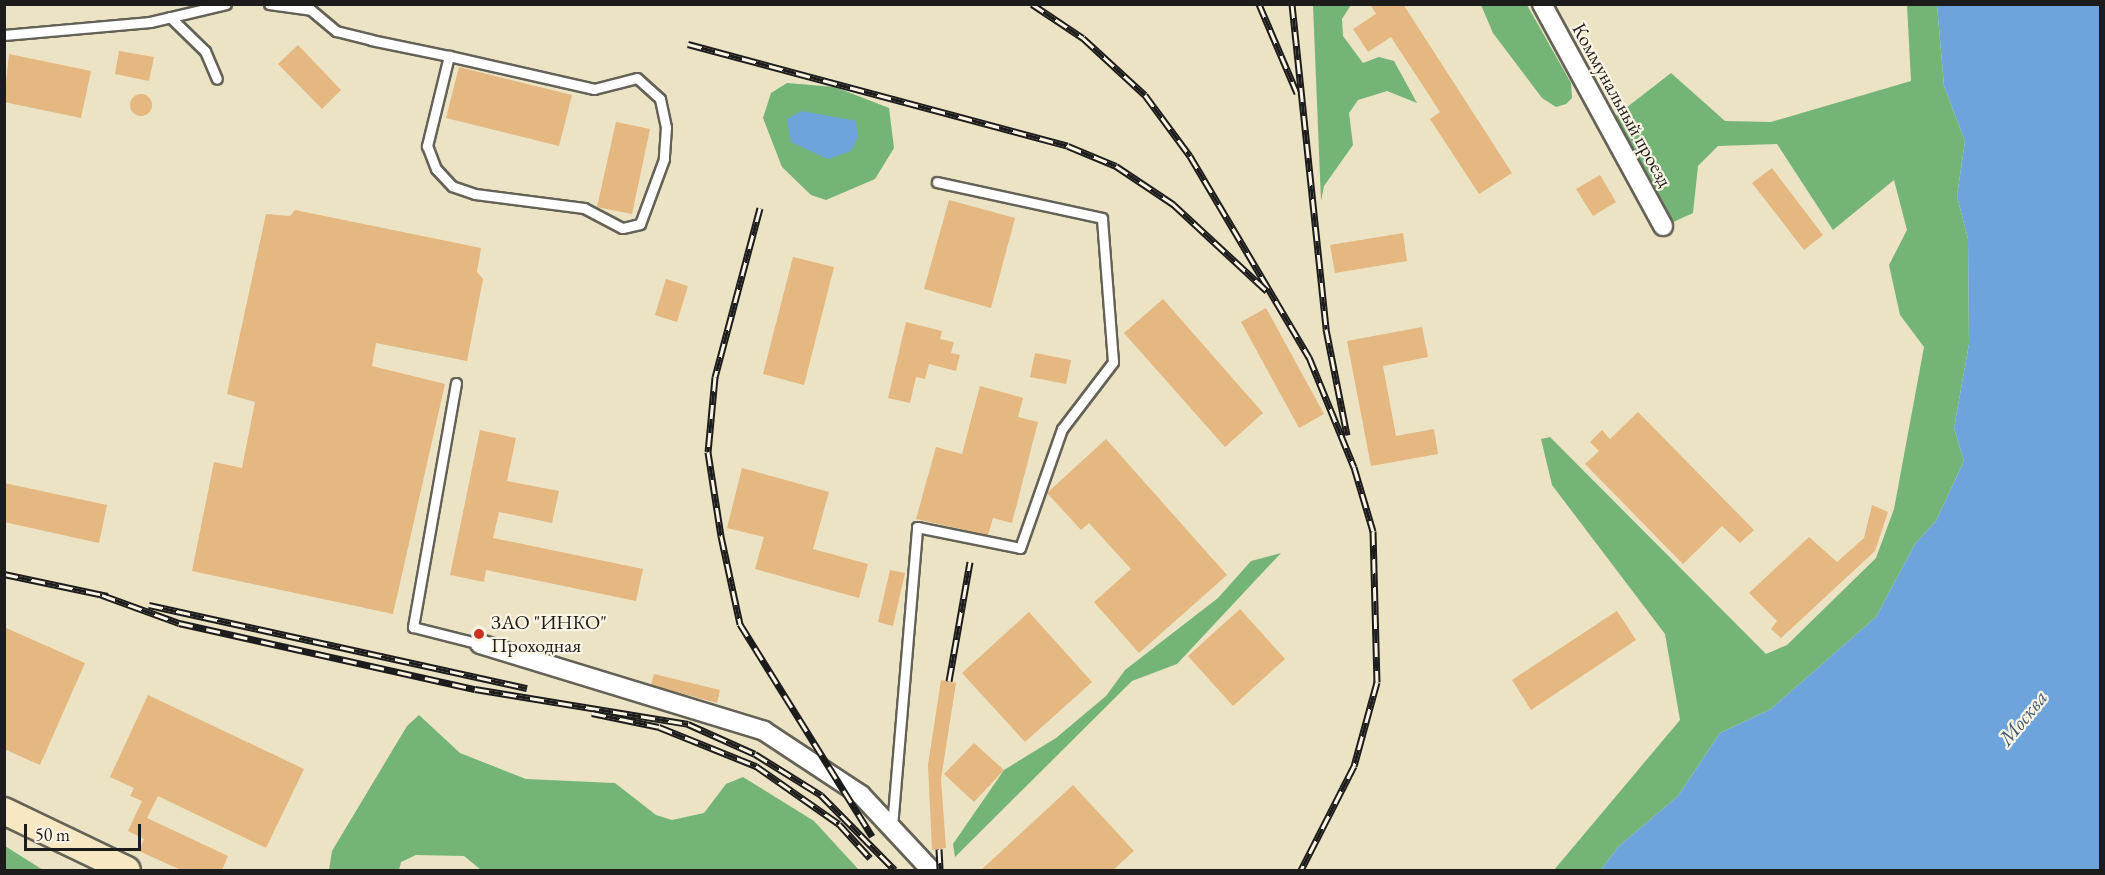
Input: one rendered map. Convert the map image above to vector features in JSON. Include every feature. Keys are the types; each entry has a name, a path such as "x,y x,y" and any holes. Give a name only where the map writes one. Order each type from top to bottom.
{"street":[{"name":"Коммунальный проезд","path":"1542,4 1663,226"},
{"path":"480,644 764,732 852,788 931,870"},
{"path":"4,812 128,870"}],"lane":[{"path":"4,35 170,17 226,4"},
{"path":"269,4 311,10 336,31 450,56 594,89 637,78 660,99 666,127 664,159 640,224 622,228 584,208 452,186 436,169 427,146 450,56"},
{"path":"170,17 205,51 217,79"},
{"path":"892,827 917,527 1020,548 1062,429 1113,362 1102,218 937,182"},
{"path":"456,383 413,627 480,644"}],"green space":[{"path":"1313,5 1351,5 1342,19 1343,36 1363,63 1379,57 1394,61 1417,103 1387,91 1358,100 1349,113 1353,145 1324,186 1321,201"},
{"path":"1481,5 1527,5 1571,83 1572,98 1566,104 1556,107 1542,98 1493,33"},
{"path":"1907,5 1937,5 1944,86 1965,141 1957,196 1968,239 1969,344 1954,428 1964,461 1936,521 1915,544 1876,617 1771,709 1720,733 1678,796 1618,847 1601,870 1554,870 1680,720 1665,634 1552,485 1541,439 1550,437 1766,654 1787,645 1876,558 1894,509 1924,347 1900,315 1889,265 1907,230 1894,180 1833,230 1777,144 1718,146 1698,166 1693,213 1669,224 1613,118 1671,73 1725,121 1771,122 1911,81"},
{"path":"787,83 835,87 889,108 894,148 875,179 826,200 811,195 782,167 763,118 771,93"},
{"path":"1281,553 1177,664 1132,681 955,857 953,844 1004,770 1056,738 1106,696 1125,670 1218,598 1251,561"},
{"path":"419,715 460,753 526,779 615,783 656,815 672,820 704,813 726,784 743,777 814,821 859,870 481,870 464,856 416,855 401,862 399,870 329,870 332,851 407,726"},
{"path":"5,846 43,870 5,870"}],"water":[{"name":"Москва","path":"1937,5 2100,5 2100,870 1601,870 1618,847 1678,796 1720,733 1771,709 1876,617 1915,544 1936,521 1964,461 1954,428 1969,344 1968,239 1957,196 1965,141 1944,86"},
{"path":"802,111 856,121 858,137 851,151 828,159 791,142 787,119"}],"building":[{"path":"1370,4 1403,4 1512,173 1479,194 1430,119 1440,112 1391,37 1368,52 1353,29 1376,14"},
{"path":"298,45 341,90 322,109 278,64"},
{"path":"119,51 154,57 149,81 115,74"},
{"path":"9,54 91,71 81,118 4,102"},
{"path":"459,67 572,95 559,146 446,118"},
{"path":"141,94 149,97 152,105 149,113 141,116 133,113 130,105 133,97"},
{"path":"616,122 650,129 632,214 597,207"},
{"path":"1772,168 1823,235 1804,250 1752,183"},
{"path":"1600,175 1616,202 1593,216 1576,189"},
{"path":"949,200 1015,218 991,308 924,289"},
{"path":"295,210 481,248 477,272 483,279 467,361 376,343 372,366 445,384 393,614 192,571 214,462 242,468 255,402 227,394 266,214 290,216"},
{"path":"1403,233 1407,261 1335,273 1330,245"},
{"path":"793,257 834,267 804,385 763,374"},
{"path":"666,279 688,286 677,322 655,315"},
{"path":"1163,299 1263,413 1225,447 1124,333"},
{"path":"1266,308 1324,414 1299,428 1241,322"},
{"path":"906,322 942,331 940,339 954,342 951,353 960,355 956,371 929,364 925,379 916,377 910,403 888,398"},
{"path":"1422,327 1428,357 1383,366 1396,436 1434,429 1438,454 1371,466 1347,341"},
{"path":"1035,353 1071,360 1066,384 1030,377"},
{"path":"980,386 1023,398 1018,417 1038,422 1012,523 993,518 988,535 916,519 936,447 962,454"},
{"path":"1638,412 1754,530 1740,543 1722,526 1683,564 1585,464 1599,451 1590,442 1602,430 1610,439"},
{"path":"480,430 516,438 507,481 559,491 552,523 499,512 493,538 643,569 636,601 486,570 484,582 450,575"},
{"path":"1106,439 1227,575 1139,653 1094,602 1131,569 1089,523 1081,530 1047,493"},
{"path":"742,468 829,492 813,549 868,564 859,598 755,569 764,537 727,528"},
{"path":"4,483 107,505 99,543 4,522"},
{"path":"1872,505 1888,512 1875,551 1781,638 1771,629 1777,621 1749,593 1809,537 1837,562 1864,538"},
{"path":"890,570 905,573 893,626 878,622"},
{"path":"1240,609 1285,659 1233,706 1188,656"},
{"path":"1617,611 1636,640 1531,710 1512,680"},
{"path":"1029,612 1092,682 1025,742 962,673"},
{"path":"4,627 85,663 40,765 4,749"},
{"path":"654,674 720,690 717,703 651,685"},
{"path":"941,680 956,683 941,779 946,848 932,850 928,765"},
{"path":"148,695 304,769 266,848 158,796 147,818 228,856 222,870 181,870 139,851 144,839 128,831 142,801 130,796 134,788 110,777"},
{"path":"974,743 1004,770 974,802 944,774"},
{"path":"1073,785 1134,851 1113,870 981,870"}],"railway":[{"path":"1032,4 1083,38 1145,95 1190,156 1309,357 1354,467 1373,531 1377,682 1354,766 1301,870"},
{"path":"1259,4 1297,93"},
{"path":"1292,4 1326,329 1347,435"},
{"path":"688,44 1068,146 1116,166 1173,204 1267,291"},
{"path":"760,208 715,377 708,452 721,536 740,624 872,836"},
{"path":"949,681 970,562"},
{"path":"4,574 108,596"},
{"path":"102,595 179,623 475,689 688,724 755,754 821,795 895,870"},
{"path":"149,605 527,688"},
{"path":"592,713 659,727 756,766 839,824 870,858"},
{"path":"939,849 940,870"}],"place":[{"name":"ЗАО \"ИНКО\" Проходная","path":"479,634"}]}
